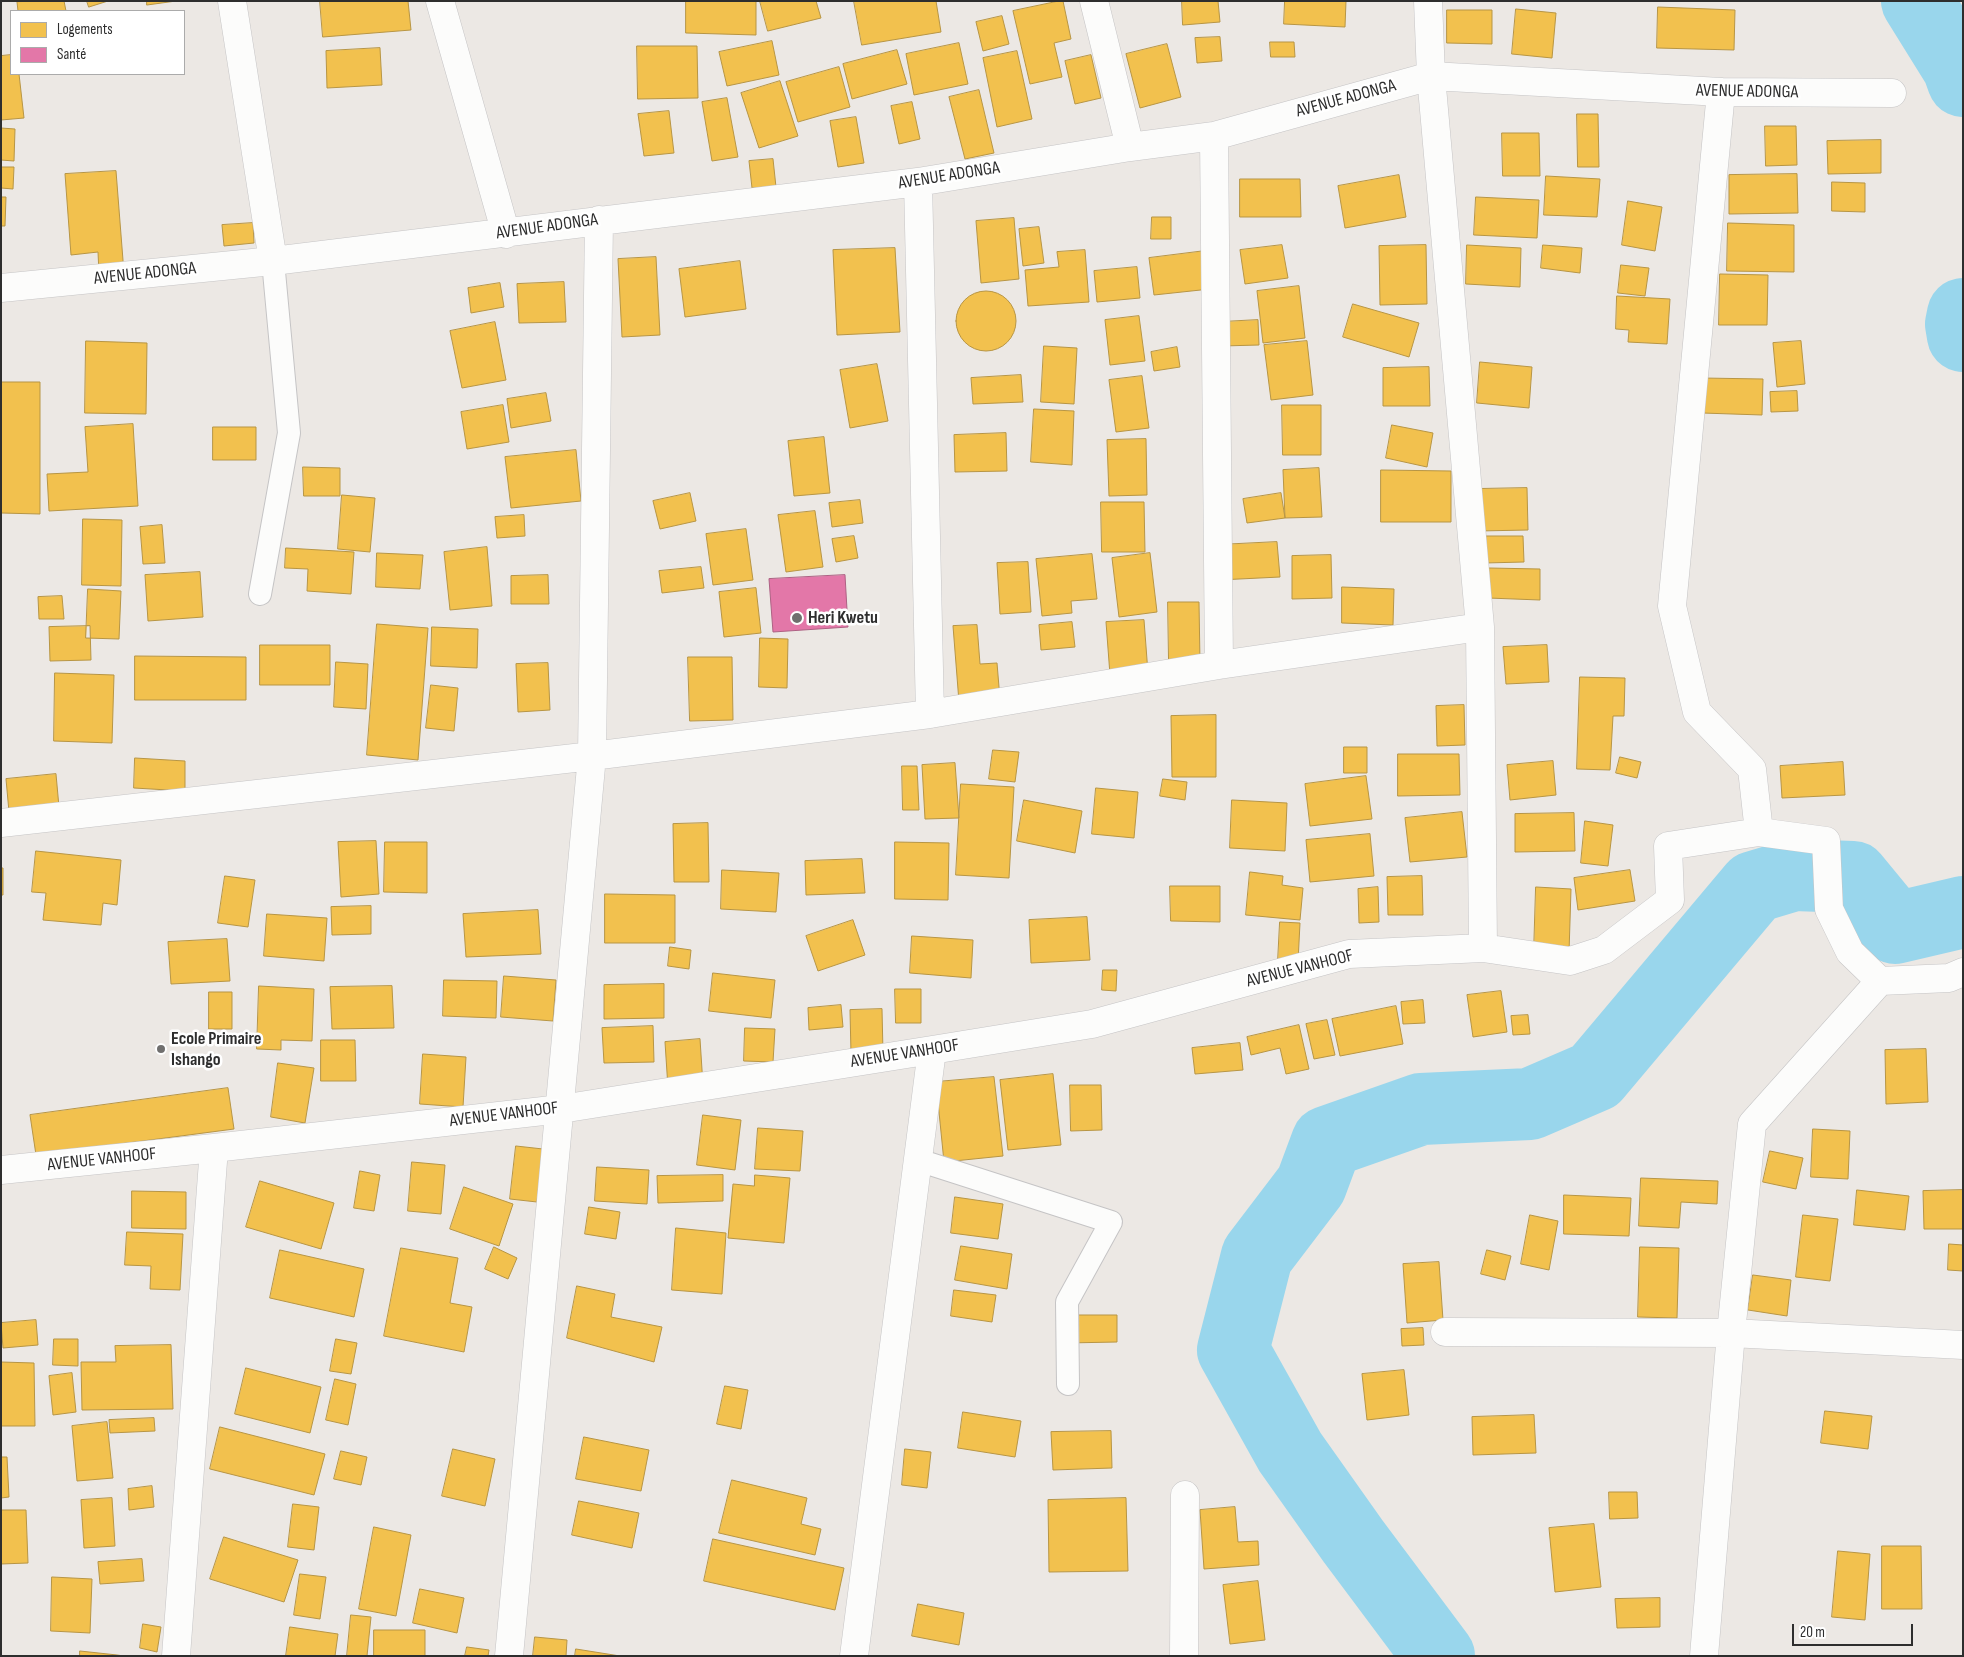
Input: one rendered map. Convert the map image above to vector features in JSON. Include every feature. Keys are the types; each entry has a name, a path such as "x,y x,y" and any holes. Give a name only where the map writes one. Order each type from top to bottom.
{"street":[{"path":"232,1 273,261"},
{"path":"440,1 506,234"},
{"path":"1094,1 1130,147"},
{"path":"1428,1 1431,76 1480,628 1483,948"},
{"name":"AVENUE ADONGA","path":"1,288 273,261 506,234 599,220 918,182 1130,147 1214,136 1431,76 1722,92 1892,93"},
{"path":"1722,92 1672,606 1697,712 1752,768 1759,832 1826,841 1829,909 1850,952 1880,981"},
{"path":"1214,136 1220,664"},
{"path":"918,182 930,714"},
{"path":"509,1656 561,1109 592,756 599,220"},
{"path":"1,823 592,756 930,714 1220,664 1480,628"},
{"name":"AVENUE VANHOOF","path":"1,1170 561,1109 932,1050 1092,1024 1350,954 1483,948 1570,961 1604,950 1670,900 1668,846 1759,832"},
{"path":"1704,1656 1730,1333 1752,1124 1880,981 1949,978 1963,972"},
{"path":"854,1656 932,1050"},
{"path":"176,1656 214,1148"},
{"path":"1445,1332 1730,1333 1963,1345"},
{"path":"1184,1656 1185,1495"}],"lane":[{"path":"260,594 289,432 273,261"},
{"path":"918,1160 1111,1222 1067,1302 1068,1384"}],"building: Logements":[{"path":"64,1 66,10 18,10 17,2"},
{"path":"87,1 108,1 89,7"},
{"path":"147,1 176,1 147,5"},
{"path":"320,1 408,1 411,30 323,37"},
{"path":"686,1 756,1 756,35 686,33"},
{"path":"760,1 816,1 821,18 768,31"},
{"path":"854,1 936,1 941,32 862,45"},
{"path":"1063,1 1071,39 1054,43 1062,77 1030,84 1013,11"},
{"path":"1182,1 1218,1 1220,22 1183,25"},
{"path":"1285,1 1346,1 1345,27 1284,24"},
{"path":"1658,7 1735,10 1734,50 1657,48"},
{"path":"1516,9 1556,13 1552,58 1512,54"},
{"path":"1447,10 1492,10 1492,44 1447,43"},
{"path":"1002,16 1009,44 983,51 976,22"},
{"path":"1220,37 1222,61 1197,63 1195,38"},
{"path":"772,41 779,75 727,86 719,52"},
{"path":"1270,42 1294,42 1295,57 1271,57"},
{"path":"959,43 968,84 914,95 906,54"},
{"path":"1167,44 1181,97 1140,108 1126,54"},
{"path":"637,46 697,46 698,98 638,99"},
{"path":"380,48 382,85 327,88 326,51"},
{"path":"897,50 907,84 852,99 843,64"},
{"path":"1017,51 1032,119 997,127 983,58"},
{"path":"10,55 10,75 19,75 24,118 1,120 1,56"},
{"path":"1091,55 1101,98 1075,104 1065,61"},
{"path":"839,67 850,107 798,122 786,82"},
{"path":"780,81 798,136 759,148 741,93"},
{"path":"979,90 994,153 965,159 949,97"},
{"path":"727,98 738,157 712,161 702,102"},
{"path":"912,102 920,139 899,144 891,106"},
{"path":"669,111 674,153 644,156 638,114"},
{"path":"1577,114 1598,114 1599,167 1578,167"},
{"path":"856,117 864,163 838,167 830,121"},
{"path":"1765,126 1796,126 1797,165 1766,166"},
{"path":"1,128 15,129 14,161 1,160"},
{"path":"1502,133 1539,133 1540,176 1503,176"},
{"path":"1881,140 1881,173 1828,174 1827,141"},
{"path":"773,159 776,187 752,188 749,161"},
{"path":"1,167 14,167 13,189 1,188"},
{"path":"116,171 124,273 99,274 98,252 71,255 65,174"},
{"path":"1797,174 1798,213 1729,214 1729,175"},
{"path":"1399,175 1406,217 1345,228 1338,186"},
{"path":"1546,176 1600,179 1597,217 1544,215"},
{"path":"1240,179 1300,179 1301,217 1240,217"},
{"path":"1832,182 1865,183 1865,212 1832,211"},
{"path":"1,197 6,197 5,226 1,226"},
{"path":"1476,197 1539,200 1537,238 1474,235"},
{"path":"1628,201 1662,207 1655,251 1622,245"},
{"path":"1152,217 1171,217 1171,239 1151,239"},
{"path":"1014,218 1019,279 981,283 976,221"},
{"path":"253,223 254,243 224,246 222,225"},
{"path":"1728,223 1794,225 1794,272 1727,271"},
{"path":"1039,227 1044,263 1023,266 1019,229"},
{"path":"1282,245 1288,278 1245,284 1240,250"},
{"path":"1426,245 1427,304 1380,305 1379,246"},
{"path":"1467,245 1521,248 1520,287 1466,284"},
{"path":"1543,245 1582,248 1580,273 1541,268"},
{"path":"895,248 900,332 837,335 833,250"},
{"path":"1085,250 1089,302 1028,306 1025,270 1059,267 1057,252"},
{"path":"1205,251 1210,289 1154,295 1149,258"},
{"path":"656,257 660,335 622,337 618,259"},
{"path":"740,261 746,309 685,317 679,269"},
{"path":"1621,265 1649,268 1645,296 1618,293"},
{"path":"1137,267 1140,298 1097,302 1094,271"},
{"path":"1720,274 1768,275 1767,325 1719,325"},
{"path":"564,282 566,322 519,323 517,284"},
{"path":"500,283 504,307 471,313 468,288"},
{"path":"1299,286 1305,338 1263,343 1257,291"},
{"path":"986,291 1003,296 1011,304 1016,321 1011,338 1003,346 986,351 969,346 961,338 956,321 961,304 969,296"},
{"path":"1617,296 1670,299 1667,344 1628,342 1629,330 1616,329"},
{"path":"1353,304 1419,323 1409,357 1343,337"},
{"path":"1139,316 1145,361 1110,365 1105,320"},
{"path":"1258,320 1259,345 1222,346 1221,322"},
{"path":"495,322 506,380 462,388 450,331"},
{"path":"86,341 147,343 146,414 85,413"},
{"path":"1307,341 1313,395 1271,400 1264,345"},
{"path":"1801,341 1805,384 1777,387 1773,343"},
{"path":"1044,346 1077,348 1074,404 1041,402"},
{"path":"1177,347 1180,367 1154,371 1151,352"},
{"path":"1480,362 1532,367 1529,408 1477,403"},
{"path":"877,364 888,421 850,428 840,370"},
{"path":"1429,367 1430,406 1383,406 1383,368"},
{"path":"1021,375 1023,402 973,404 971,378"},
{"path":"1142,376 1149,428 1116,432 1109,380"},
{"path":"1702,378 1763,379 1762,415 1702,413"},
{"path":"1,382 40,382 40,514 1,513"},
{"path":"1797,391 1798,411 1771,412 1770,392"},
{"path":"546,393 551,421 511,428 507,399"},
{"path":"503,405 509,442 467,449 461,412"},
{"path":"1282,405 1321,405 1321,455 1283,455"},
{"path":"1034,409 1074,411 1072,465 1031,462"},
{"path":"133,424 138,506 49,511 47,474 88,472 85,427"},
{"path":"1392,425 1433,433 1427,467 1386,458"},
{"path":"213,427 256,427 256,460 213,460"},
{"path":"1006,433 1007,471 955,472 954,435"},
{"path":"824,437 830,493 794,496 788,441"},
{"path":"1146,439 1147,495 1109,496 1107,440"},
{"path":"576,450 581,501 511,508 505,457"},
{"path":"303,467 340,468 340,496 304,496"},
{"path":"1319,468 1322,517 1285,518 1283,470"},
{"path":"1381,470 1451,471 1451,522 1381,522"},
{"path":"1527,488 1528,530 1478,531 1476,489"},
{"path":"690,493 696,521 660,529 653,501"},
{"path":"1281,493 1285,518 1247,523 1243,499"},
{"path":"342,495 375,498 370,552 338,549"},
{"path":"860,500 863,523 832,527 829,503"},
{"path":"1101,502 1144,502 1145,552 1102,552"},
{"path":"815,511 823,567 786,572 778,515"},
{"path":"524,515 525,536 497,538 495,517"},
{"path":"83,519 122,520 121,586 82,585"},
{"path":"162,525 165,563 143,564 140,527"},
{"path":"746,529 753,580 713,585 706,534"},
{"path":"854,536 858,558 836,562 832,539"},
{"path":"1484,536 1523,536 1524,562 1485,563"},
{"path":"1277,542 1280,577 1219,580 1217,545"},
{"path":"487,547 492,606 450,610 444,552"},
{"path":"286,548 354,552 351,594 307,591 308,569 285,568"},
{"path":"377,553 423,555 420,589 376,587"},
{"path":"1150,553 1157,612 1119,617 1112,558"},
{"path":"1092,554 1097,599 1071,601 1072,613 1042,616 1036,559"},
{"path":"1331,555 1332,598 1292,599 1292,556"},
{"path":"1028,562 1031,612 1000,614 997,563"},
{"path":"701,567 704,588 662,593 659,571"},
{"path":"1489,568 1540,569 1540,600 1488,598"},
{"path":"200,572 203,617 148,621 145,575"},
{"path":"548,575 549,604 511,604 511,576"},
{"path":"1342,587 1394,589 1393,625 1342,623"},
{"path":"756,588 761,633 724,637 719,592"},
{"path":"88,589 121,591 119,639 86,638"},
{"path":"62,596 64,619 39,619 38,597"},
{"path":"1168,602 1199,602 1200,663 1169,664"},
{"path":"1144,620 1148,673 1110,675 1106,622"},
{"path":"1072,622 1075,647 1041,650 1039,625"},
{"path":"377,624 428,628 418,760 367,755"},
{"path":"977,625 980,664 997,663 1000,699 959,702 953,626"},
{"path":"90,626 91,660 50,661 49,627"},
{"path":"432,627 478,629 477,668 431,666"},
{"path":"760,638 788,639 787,688 759,687"},
{"path":"260,645 330,645 330,685 260,685"},
{"path":"1547,645 1549,682 1506,684 1503,647"},
{"path":"135,656 246,657 246,700 135,700"},
{"path":"688,657 732,657 733,720 690,721"},
{"path":"336,662 368,664 366,709 334,707"},
{"path":"548,663 550,710 518,712 516,664"},
{"path":"55,673 114,675 112,743 54,741"},
{"path":"1580,677 1625,678 1624,716 1613,716 1610,770 1577,769"},
{"path":"431,685 458,688 454,731 426,728"},
{"path":"1464,705 1465,745 1437,746 1436,706"},
{"path":"1216,715 1216,777 1172,777 1171,716"},
{"path":"1344,747 1367,747 1367,773 1344,773"},
{"path":"993,750 1019,752 1015,782 989,779"},
{"path":"1398,754 1459,754 1460,795 1398,796"},
{"path":"1620,757 1641,762 1637,778 1616,773"},
{"path":"135,758 185,761 185,791 134,788"},
{"path":"1553,761 1556,795 1510,800 1507,765"},
{"path":"1843,762 1845,795 1782,798 1780,766"},
{"path":"955,763 959,818 925,819 922,765"},
{"path":"902,766 917,766 919,810 903,810"},
{"path":"56,774 59,807 9,812 6,779"},
{"path":"1366,776 1372,819 1310,826 1305,784"},
{"path":"1163,779 1187,782 1185,800 1160,796"},
{"path":"961,784 1014,787 1009,878 956,875"},
{"path":"1096,788 1138,792 1134,838 1092,834"},
{"path":"1024,800 1082,811 1075,853 1017,841"},
{"path":"1232,800 1287,803 1285,851 1230,848"},
{"path":"1462,812 1467,857 1410,862 1405,818"},
{"path":"1574,813 1575,851 1515,852 1515,814"},
{"path":"1585,821 1613,825 1608,866 1581,863"},
{"path":"708,823 709,882 674,882 673,824"},
{"path":"1370,834 1374,876 1310,882 1306,840"},
{"path":"376,841 379,894 341,897 338,842"},
{"path":"385,842 427,842 427,893 384,892"},
{"path":"895,842 949,843 948,900 895,899"},
{"path":"36,851 121,860 117,905 103,903 101,925 43,920 46,893 32,892"},
{"path":"862,859 865,893 806,895 805,861"},
{"path":"1,868 3,868 3,895 1,895"},
{"path":"722,870 779,873 776,912 721,909"},
{"path":"1630,870 1635,901 1578,910 1574,878"},
{"path":"1250,872 1283,876 1282,885 1303,888 1300,920 1246,915"},
{"path":"225,876 255,880 248,927 218,923"},
{"path":"1422,876 1423,915 1388,915 1387,877"},
{"path":"1170,886 1220,886 1220,922 1171,921"},
{"path":"1378,887 1379,922 1359,923 1358,889"},
{"path":"1536,887 1571,889 1569,953 1534,952"},
{"path":"605,894 675,895 675,943 605,943"},
{"path":"371,906 371,934 332,935 331,907"},
{"path":"538,910 541,954 466,957 463,914"},
{"path":"267,914 327,918 324,961 264,956"},
{"path":"1087,917 1090,960 1031,963 1029,920"},
{"path":"853,920 865,955 818,971 806,936"},
{"path":"1280,922 1300,923 1298,962 1278,961"},
{"path":"912,936 973,940 971,978 910,973"},
{"path":"227,939 230,981 171,984 168,942"},
{"path":"670,947 691,950 689,969 668,966"},
{"path":"1103,970 1117,970 1116,991 1102,990"},
{"path":"713,973 775,980 771,1018 709,1011"},
{"path":"504,976 556,980 553,1021 501,1017"},
{"path":"444,980 497,981 496,1018 443,1016"},
{"path":"664,984 664,1018 604,1019 604,985"},
{"path":"259,986 314,989 312,1041 281,1040 281,1050 257,1049"},
{"path":"392,986 394,1028 332,1029 330,987"},
{"path":"895,989 921,989 921,1023 896,1023"},
{"path":"1501,991 1507,1032 1473,1037 1467,995"},
{"path":"209,992 232,992 232,1029 209,1029"},
{"path":"1423,1000 1425,1023 1403,1024 1401,1002"},
{"path":"841,1005 843,1027 809,1030 808,1008"},
{"path":"1396,1006 1403,1044 1340,1056 1332,1019"},
{"path":"882,1009 883,1053 851,1054 850,1010"},
{"path":"1528,1015 1530,1034 1513,1035 1511,1016"},
{"path":"1327,1020 1335,1055 1314,1059 1306,1024"},
{"path":"1299,1025 1309,1069 1286,1074 1280,1048 1251,1055 1247,1037"},
{"path":"653,1026 654,1062 604,1063 602,1028"},
{"path":"745,1028 775,1029 773,1062 744,1061"},
{"path":"700,1039 703,1085 668,1088 665,1042"},
{"path":"321,1040 355,1040 356,1081 321,1081"},
{"path":"1240,1043 1243,1070 1195,1074 1192,1048"},
{"path":"1926,1049 1928,1102 1886,1104 1885,1050"},
{"path":"423,1054 466,1057 463,1107 420,1104"},
{"path":"278,1063 314,1068 305,1123 271,1117"},
{"path":"1053,1074 1061,1145 1008,1150 1000,1080"},
{"path":"994,1077 1003,1156 944,1162 936,1082"},
{"path":"1070,1085 1101,1085 1102,1130 1071,1131"},
{"path":"228,1088 234,1129 36,1155 30,1115"},
{"path":"703,1115 741,1120 735,1170 697,1165"},
{"path":"758,1128 803,1131 800,1171 755,1169"},
{"path":"1813,1129 1850,1131 1848,1179 1811,1177"},
{"path":"516,1146 543,1149 537,1202 510,1199"},
{"path":"1770,1151 1803,1158 1796,1189 1763,1182"},
{"path":"412,1162 445,1165 441,1214 408,1211"},
{"path":"597,1167 649,1170 647,1204 595,1201"},
{"path":"360,1171 380,1175 374,1211 354,1208"},
{"path":"723,1175 723,1201 658,1203 657,1176"},
{"path":"755,1175 790,1178 784,1243 728,1238 733,1184 754,1186"},
{"path":"1641,1178 1718,1181 1717,1204 1681,1202 1679,1228 1639,1226"},
{"path":"260,1181 334,1203 321,1249 246,1227"},
{"path":"464,1187 513,1204 499,1246 450,1229"},
{"path":"1857,1190 1909,1196 1905,1230 1854,1225"},
{"path":"1963,1190 1963,1229 1924,1229 1923,1191"},
{"path":"132,1191 186,1192 186,1229 132,1228"},
{"path":"1564,1195 1631,1198 1629,1236 1564,1234"},
{"path":"955,1197 1003,1204 998,1239 951,1233"},
{"path":"589,1207 620,1212 616,1239 585,1234"},
{"path":"1530,1215 1558,1221 1549,1270 1521,1264"},
{"path":"1803,1215 1838,1219 1830,1281 1796,1277"},
{"path":"676,1228 726,1233 722,1294 672,1290"},
{"path":"127,1232 183,1234 180,1290 150,1289 151,1266 125,1265"},
{"path":"1949,1244 1963,1245 1963,1271 1948,1270"},
{"path":"961,1246 1012,1254 1007,1289 955,1280"},
{"path":"494,1247 517,1258 508,1279 485,1269"},
{"path":"1640,1247 1679,1248 1677,1318 1638,1317"},
{"path":"401,1248 458,1258 450,1303 472,1307 464,1352 384,1336"},
{"path":"280,1250 364,1269 354,1317 270,1298"},
{"path":"1487,1250 1511,1256 1505,1280 1481,1274"},
{"path":"1439,1262 1443,1320 1407,1323 1403,1264"},
{"path":"1753,1275 1791,1280 1787,1316 1748,1310"},
{"path":"577,1286 615,1294 611,1317 662,1327 654,1362 567,1338"},
{"path":"954,1290 996,1295 992,1322 951,1316"},
{"path":"1067,1315 1117,1315 1117,1342 1067,1343"},
{"path":"36,1320 38,1345 3,1348 1,1323"},
{"path":"1423,1328 1424,1345 1402,1346 1401,1329"},
{"path":"54,1339 78,1339 78,1366 53,1365"},
{"path":"336,1339 357,1343 351,1374 330,1371"},
{"path":"171,1345 173,1409 82,1410 81,1362 116,1362 115,1346"},
{"path":"1,1362 34,1363 35,1426 1,1426"},
{"path":"246,1368 321,1387 310,1433 235,1414"},
{"path":"1404,1370 1409,1415 1367,1420 1362,1374"},
{"path":"72,1373 76,1412 53,1415 49,1376"},
{"path":"335,1379 356,1384 348,1425 326,1420"},
{"path":"725,1386 748,1390 741,1429 717,1424"},
{"path":"1825,1411 1872,1416 1868,1449 1821,1443"},
{"path":"963,1412 1021,1421 1015,1457 958,1448"},
{"path":"1534,1415 1536,1453 1473,1455 1472,1417"},
{"path":"154,1418 155,1431 110,1433 109,1420"},
{"path":"107,1422 113,1478 77,1481 72,1426"},
{"path":"220,1427 325,1454 314,1495 210,1469"},
{"path":"1111,1431 1112,1468 1053,1470 1051,1432"},
{"path":"584,1437 649,1450 641,1491 576,1479"},
{"path":"453,1449 495,1459 485,1506 442,1496"},
{"path":"905,1449 931,1452 927,1488 902,1485"},
{"path":"341,1451 367,1457 361,1485 334,1479"},
{"path":"1,1457 7,1457 9,1497 1,1498"},
{"path":"732,1480 807,1498 801,1524 821,1529 815,1555 719,1533"},
{"path":"152,1486 154,1507 129,1510 128,1489"},
{"path":"1609,1492 1637,1492 1638,1518 1610,1519"},
{"path":"112,1498 115,1546 84,1548 81,1500"},
{"path":"1126,1498 1128,1571 1049,1572 1048,1500"},
{"path":"579,1501 639,1513 632,1548 572,1535"},
{"path":"293,1504 319,1507 314,1550 288,1547"},
{"path":"1235,1507 1238,1542 1258,1541 1259,1565 1204,1569 1200,1510"},
{"path":"1,1510 26,1510 28,1563 1,1564"},
{"path":"1594,1524 1601,1587 1555,1592 1549,1528"},
{"path":"374,1527 411,1535 396,1616 359,1609"},
{"path":"224,1537 298,1560 284,1602 210,1579"},
{"path":"713,1539 844,1568 835,1610 704,1581"},
{"path":"1882,1546 1921,1546 1922,1609 1882,1609"},
{"path":"1838,1551 1870,1554 1865,1620 1832,1617"},
{"path":"142,1559 144,1581 100,1584 98,1562"},
{"path":"300,1574 326,1577 320,1619 294,1615"},
{"path":"52,1577 92,1579 90,1633 51,1631"},
{"path":"1258,1581 1265,1640 1230,1644 1223,1585"},
{"path":"420,1589 464,1598 457,1633 413,1623"},
{"path":"1660,1598 1660,1627 1617,1628 1615,1599"},
{"path":"918,1604 964,1613 959,1645 912,1636"},
{"path":"351,1615 371,1617 367,1656 347,1656"},
{"path":"143,1624 161,1627 157,1652 140,1648"},
{"path":"290,1627 338,1634 335,1656 286,1656"},
{"path":"374,1630 425,1630 425,1656 374,1656"},
{"path":"535,1637 567,1640 566,1656 533,1656"},
{"path":"467,1647 489,1650 488,1656 465,1656"},
{"path":"576,1649 620,1656 575,1656"},
{"path":"80,1651 117,1655 124,1656 80,1656"}],"building: Santé":[{"path":"845,575 848,627 773,632 769,579"}],"waterway":[{"path":"1917,1 1958,67 1963,81"},
{"path":"1963,314 1961,324 1963,336"},
{"path":"1439,1656 1353,1541 1290,1452 1233,1350 1257,1256 1311,1185 1327,1142 1421,1109 1530,1104 1595,1076 1754,887 1794,875 1853,877 1895,928 1963,912"}],"place":[{"name":"Heri Kwetu","path":"797,618"},
{"name":"Ecole Primaire Ishango","path":"161,1049"}]}
